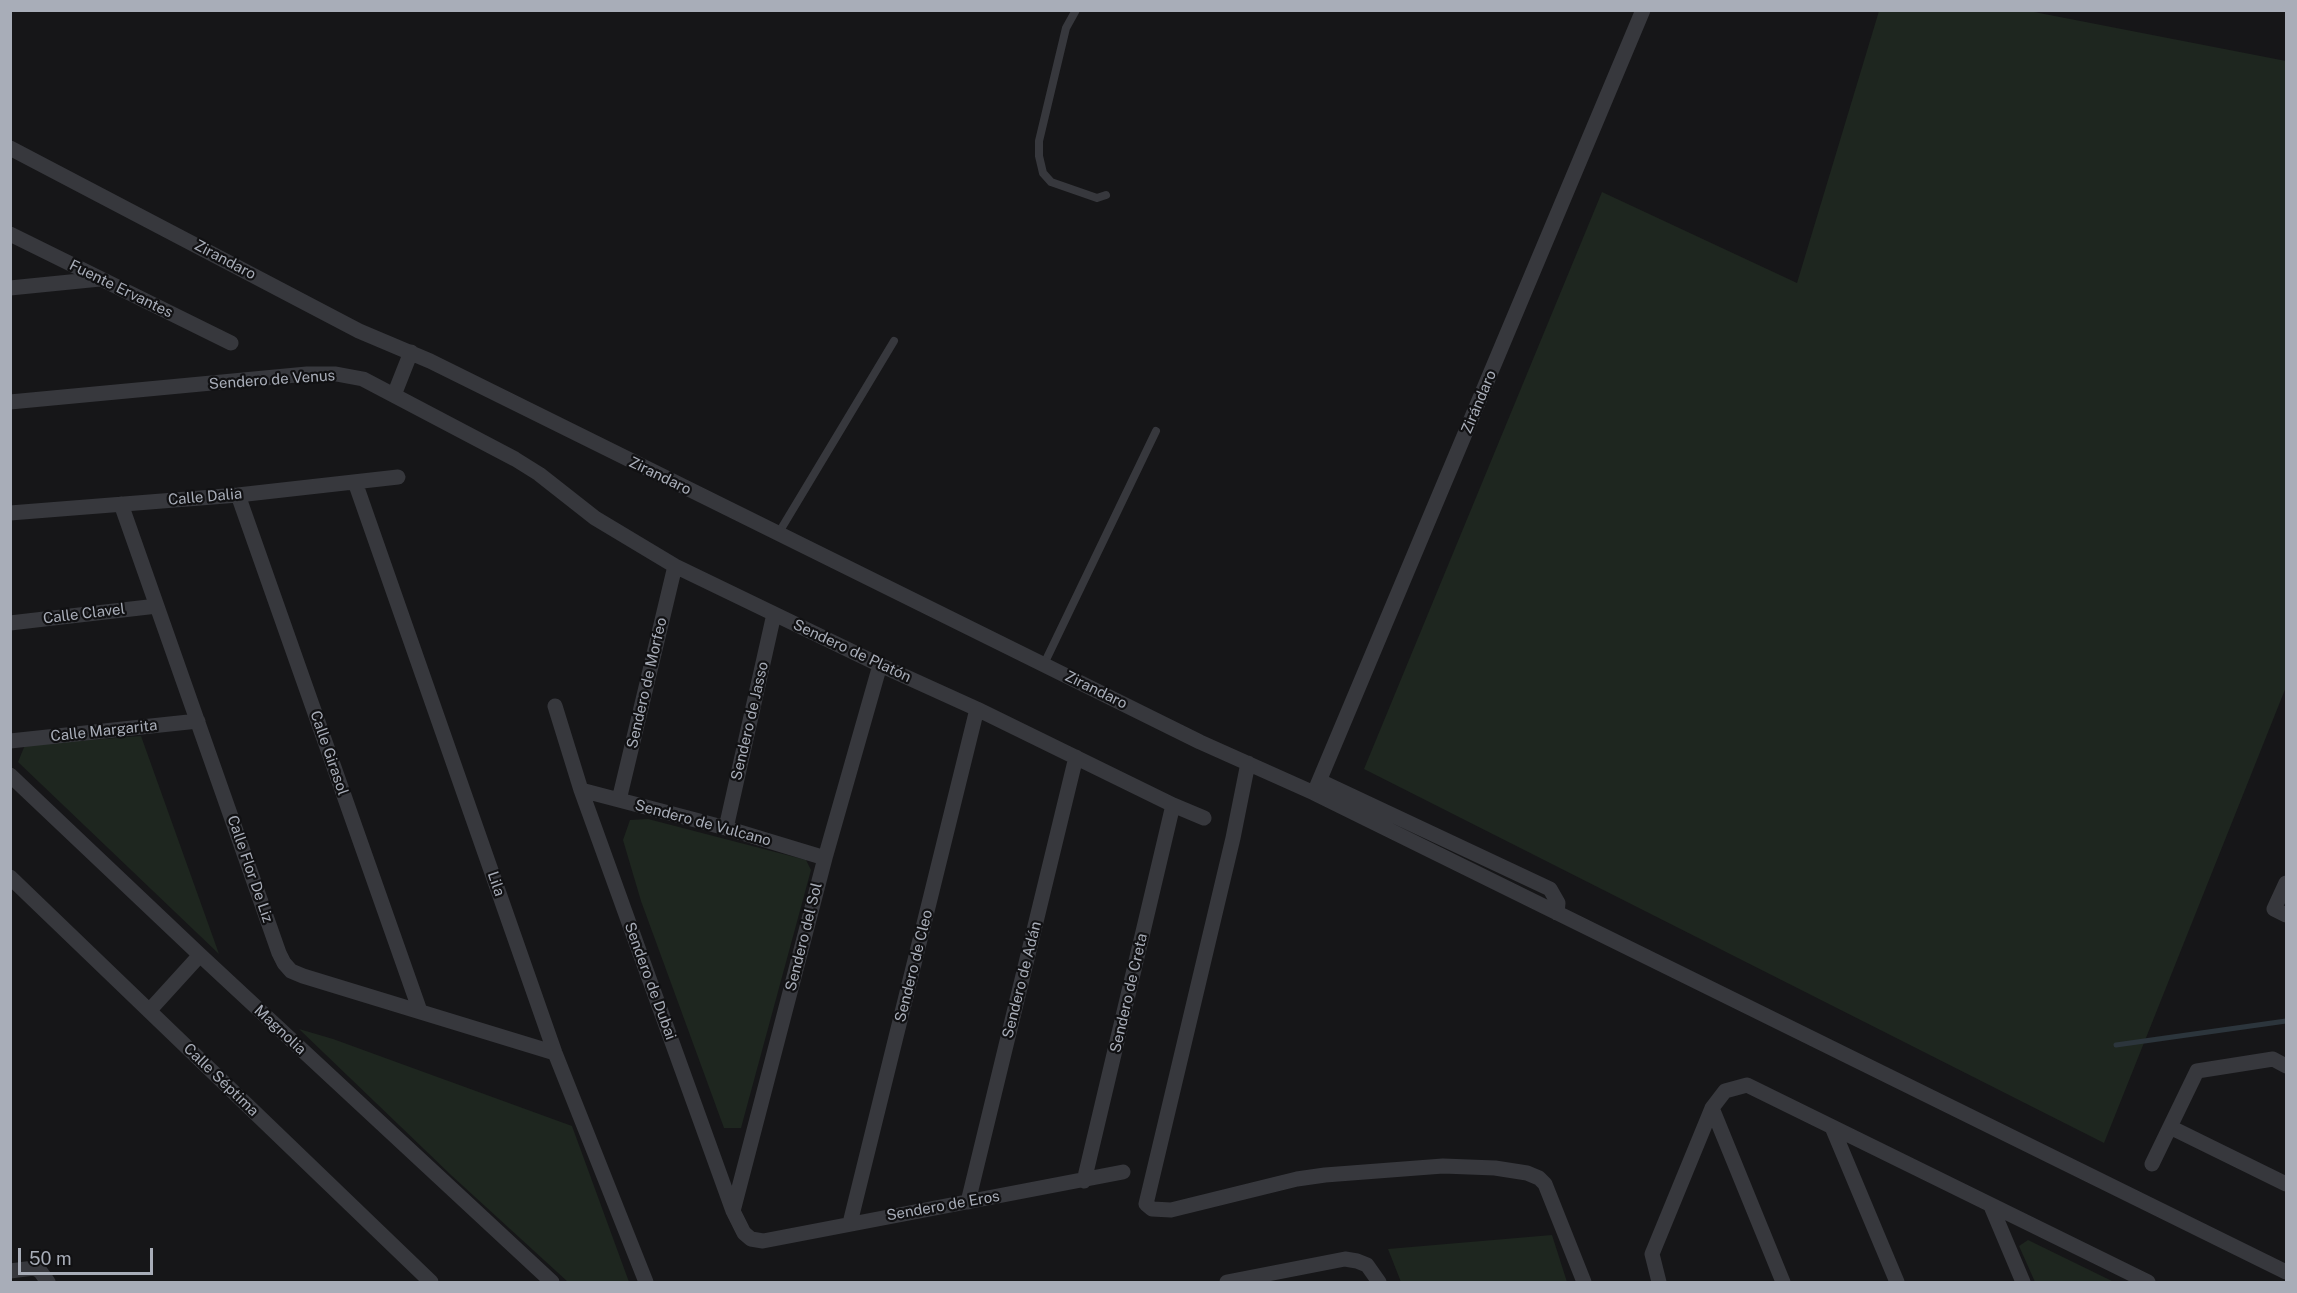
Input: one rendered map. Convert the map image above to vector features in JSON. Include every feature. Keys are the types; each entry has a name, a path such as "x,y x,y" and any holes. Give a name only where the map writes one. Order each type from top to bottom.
{"street":[{"name":"Zirándaro","path":"1317,787 1643,10"},
{"name":"Zirandaro","path":"10,148 359,331 411,352 1200,742 1248,763 1317,787 1550,890 1558,903 1557,913 2286,1272"},
{"name":"Fuente Ervantes","path":"10,234 231,343"},
{"path":"10,288 100,279"},
{"path":"394,396 411,352"},
{"name":"Sendero de Venus","path":"10,402 307,374 336,374 363,379 514,459"},
{"name":"Sendero de Platón","path":"514,459 539,474 595,518 675,566 1204,818"},
{"name":"Calle Dalia","path":"10,513 238,495 398,477"},
{"name":"Lila","path":"355,482 555,1053 646,1282"},
{"name":"Calle Girasol","path":"238,495 420,1011"},
{"name":"Calle Flor De Liz","path":"121,504 284,963 291,971 303,976 555,1053"},
{"name":"Sendero de Morfeo","path":"619,800 675,566"},
{"name":"Calle Clavel","path":"10,622 157,606"},
{"name":"Sendero de Jasso","path":"726,828 774,614"},
{"name":"Sendero del Sol","path":"733,1211 825,858 880,665"},
{"name":"Sendero de Dubai","path":"555,706 581,790 733,1211 744,1233 751,1239 763,1241"},
{"name":"Sendero de Cleo","path":"850,1222 977,709"},
{"name":"Calle Margarita","path":"10,741 198,720"},
{"name":"Sendero de Adán","path":"968,1202 1076,757"},
{"path":"1248,763 1233,838 1146,1204 1152,1209 1171,1210 1297,1179 1325,1175 1443,1166 1495,1168 1527,1173 1539,1178 1545,1184 1584,1282"},
{"name":"Magnolia","path":"10,775 552,1282"},
{"name":"Sendero de Vulcano","path":"581,790 726,828 825,858"},
{"name":"Sendero de Creta","path":"1084,1181 1173,805"},
{"name":"Calle Séptima","path":"10,878 431,1282"},
{"path":"2286,883 2274,909 2286,915"},
{"path":"149,1011 200,955"},
{"path":"2152,1164 2197,1071 2273,1059 2286,1066"},
{"path":"1659,1282 1653,1254 1713,1107 1725,1091 1747,1085 2148,1282"},
{"path":"1713,1107 1783,1282"},
{"path":"2170,1127 2286,1184"},
{"path":"1832,1128 1898,1282"},
{"name":"Sendero de Eros","path":"763,1241 850,1222 1084,1181 1123,1172"},
{"path":"1991,1206 2023,1282"},
{"path":"1227,1282 1260,1279 1345,1259 1367,1265 1379,1282"},
{"path":"10,1271 34,1268 40,1271 48,1282"}],"lane":[{"path":"1076,10 1066,28 1039,141 1039,156 1043,173 1051,182 1097,198 1106,195"},
{"path":"778,534 894,341"},
{"path":"1044,664 1156,431"}],"shaded area":[{"path":"1879,11 2029,11 2286,61 2286,687 2104,1143 1364,769 1602,192 1797,283"},
{"path":"141,736 219,954 18,762 25,745"},
{"path":"648,819 806,860 811,870 741,1128 724,1128 641,901 623,840 630,820"},
{"path":"299,1029 333,1039 572,1126 629,1282 568,1282 451,1175"},
{"path":"1552,1235 1567,1282 1401,1282 1388,1249"},
{"path":"2028,1240 2114,1282 2035,1282 2019,1246"}],"waterway":[{"path":"2116,1045 2286,1021"}]}
